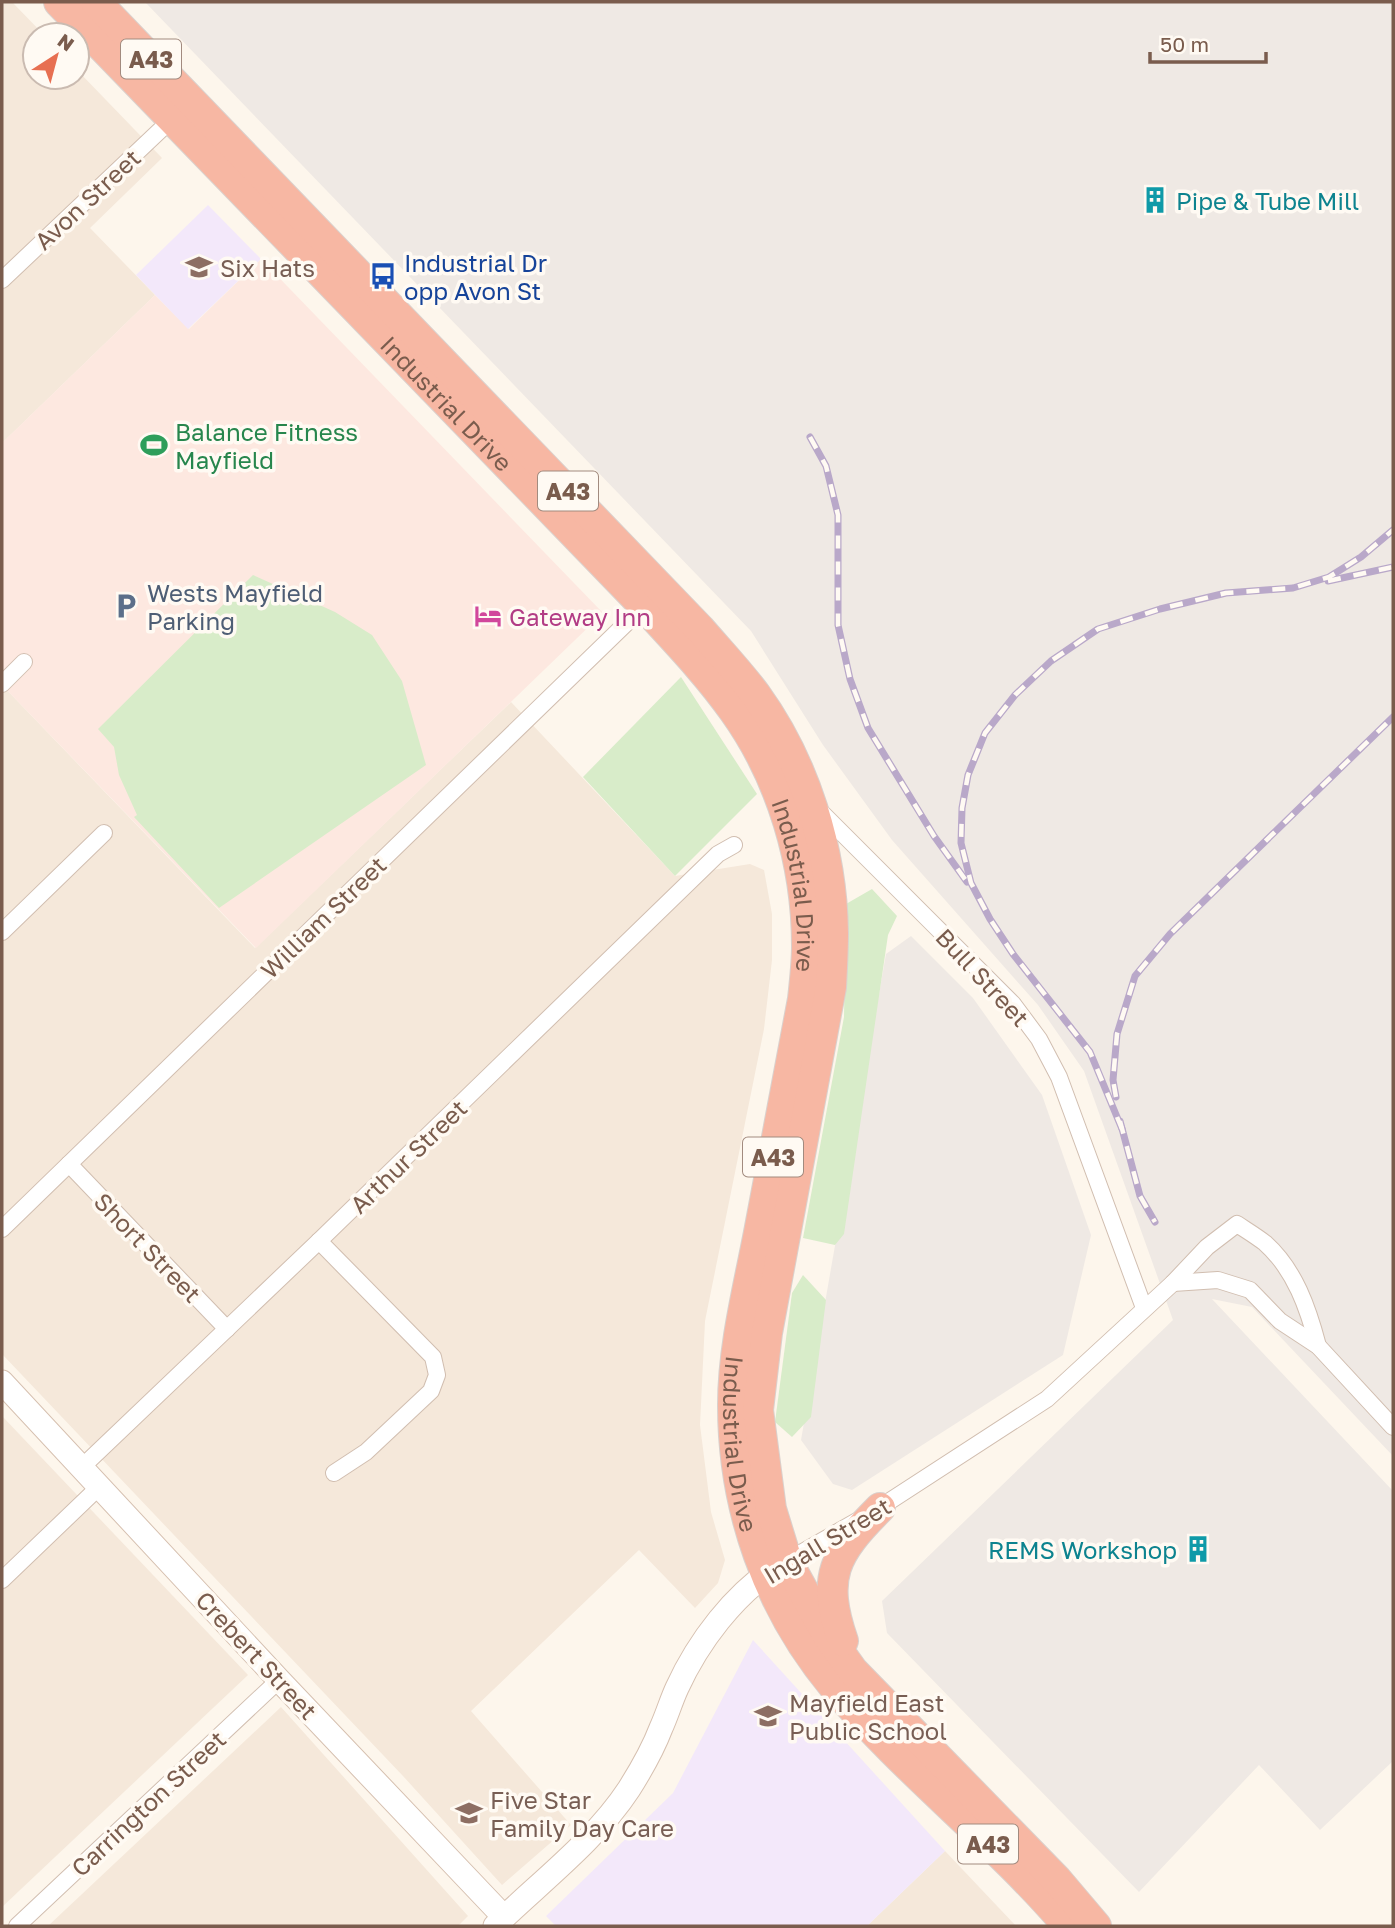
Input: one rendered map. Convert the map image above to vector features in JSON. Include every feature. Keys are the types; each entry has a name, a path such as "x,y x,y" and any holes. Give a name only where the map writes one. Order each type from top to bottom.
{"highway":[{"name":"Industrial Drive","path":"59,2 701,668 756,696 787,749 810,801 828,878 833,932 831,987 767,1333 758,1410 771,1509 775,1568 805,1648 835,1688 905,1763 1046,1901 1068,1926"},
{"name":"Industrial Drive","path":"96,2 691,620 728,682 735,713 763,760 785,810 804,890 807,946 803,999 740,1331 733,1405 739,1478 751,1535 853,1671 1057,1880 1096,1926"},
{"path":"853,1671 833,1610 833,1577 855,1533 880,1508"}],"street":[{"name":"Avon Street","path":"2,280 172,118"},
{"name":"William Street","path":"2,1228 644,606"},
{"path":"2,684 24,662"},
{"name":"Bull Street","path":"810,801 1013,1004 1039,1039 1059,1077 1144,1308"},
{"path":"2,932 104,833"},
{"name":"Arthur Street","path":"81,1468 718,854 734,845"},
{"name":"Short Street","path":"69,1164 227,1329"},
{"name":"Ingall Street","path":"504,1923 592,1834 629,1789 651,1750 676,1690 701,1643 732,1607 775,1568 880,1508 1047,1399 1173,1283 1207,1247 1237,1224 1264,1243 1290,1271 1310,1317 1318,1346"},
{"path":"319,1241 433,1357 437,1375 430,1391 421,1400 366,1452 334,1473"},
{"path":"1173,1283 1218,1280 1250,1290 1280,1321 1318,1346 1393,1427"},
{"name":"Crebert Street","path":"2,1382 504,1923"},
{"path":"2,1580 99,1487"},
{"name":"Carrington Street","path":"17,1926 279,1680"}],"shaded area":[{"path":"2,2 12,2 30,21 21,21 21,91 91,91 91,84 162,158 90,228 155,295 2,443"},
{"path":"145,2 1393,2 1393,1456 1252,1307 1212,1299 1393,1491 1393,1761 1320,1830 1259,1765 1139,1892 887,1633 882,1601 1173,1320 1084,1071 1038,1005 892,840 823,745 751,631"},
{"name":"Six Hats","path":"208,205 261,259 188,329 136,275"},
{"path":"261,259 603,613 256,948 2,685 2,443 155,295 189,329"},
{"path":"2,685 255,948 511,702 675,876 750,864 764,870 772,914 772,960 764,1029 705,1321 700,1425 711,1512 725,1560 718,1583 695,1608 639,1550 471,1711 571,1825 502,1885 403,1776 2,1354"},
{"path":"911,936 973,998 1042,1095 1091,1235 1063,1355 852,1490 833,1484 801,1440 886,954"},
{"path":"2,1416 248,1675 2,1907"},
{"name":"Mayfield East Public School","path":"753,1640 945,1851 867,1926 556,1926 546,1916 673,1793"},
{"path":"281,1707 468,1916 458,1926 48,1926"},
{"path":"945,1851 1016,1926 867,1926"}],"green space":[{"path":"253,575 335,612 372,635 402,681 426,765 219,908 134,817 137,815 119,775 114,747 98,729"},
{"path":"681,677 757,794 675,876 583,777"},
{"path":"872,889 897,916 888,935 844,1234 835,1245 803,1238 844,1017 846,904"},
{"path":"803,1275 826,1300 811,1417 792,1437 775,1422 792,1293"}],"railway":[{"path":"810,437 826,466 838,515 838,625 850,679 868,728 934,836 967,882"},
{"path":"1122,1129 1090,1052 1013,954 971,883 961,843 962,808 968,775 985,733 1015,695 1051,661 1098,629 1160,609 1226,593 1293,588 1329,577 1361,557 1393,530"},
{"path":"1328,581 1393,567"},
{"path":"1116,1097 1113,1080 1117,1034 1135,976 1170,934 1393,717"},
{"path":"1120,1121 1140,1196 1155,1222"}],"place":[{"name":"Pipe & Tube Mill","path":"1155,200"},
{"name":"Six Hats","path":"199,267"},
{"name":"Industrial Dr opp Avon St","path":"383,276"},
{"name":"Balance Fitness Mayfield","path":"154,445"},
{"name":"Wests Mayfield Parking","path":"126,606"},
{"name":"Gateway Inn","path":"488,616"},
{"name":"REMS Workshop","path":"1198,1549"},
{"name":"Mayfield East Public School","path":"768,1716"},
{"name":"Five Star Family Day Care","path":"469,1813"}]}
